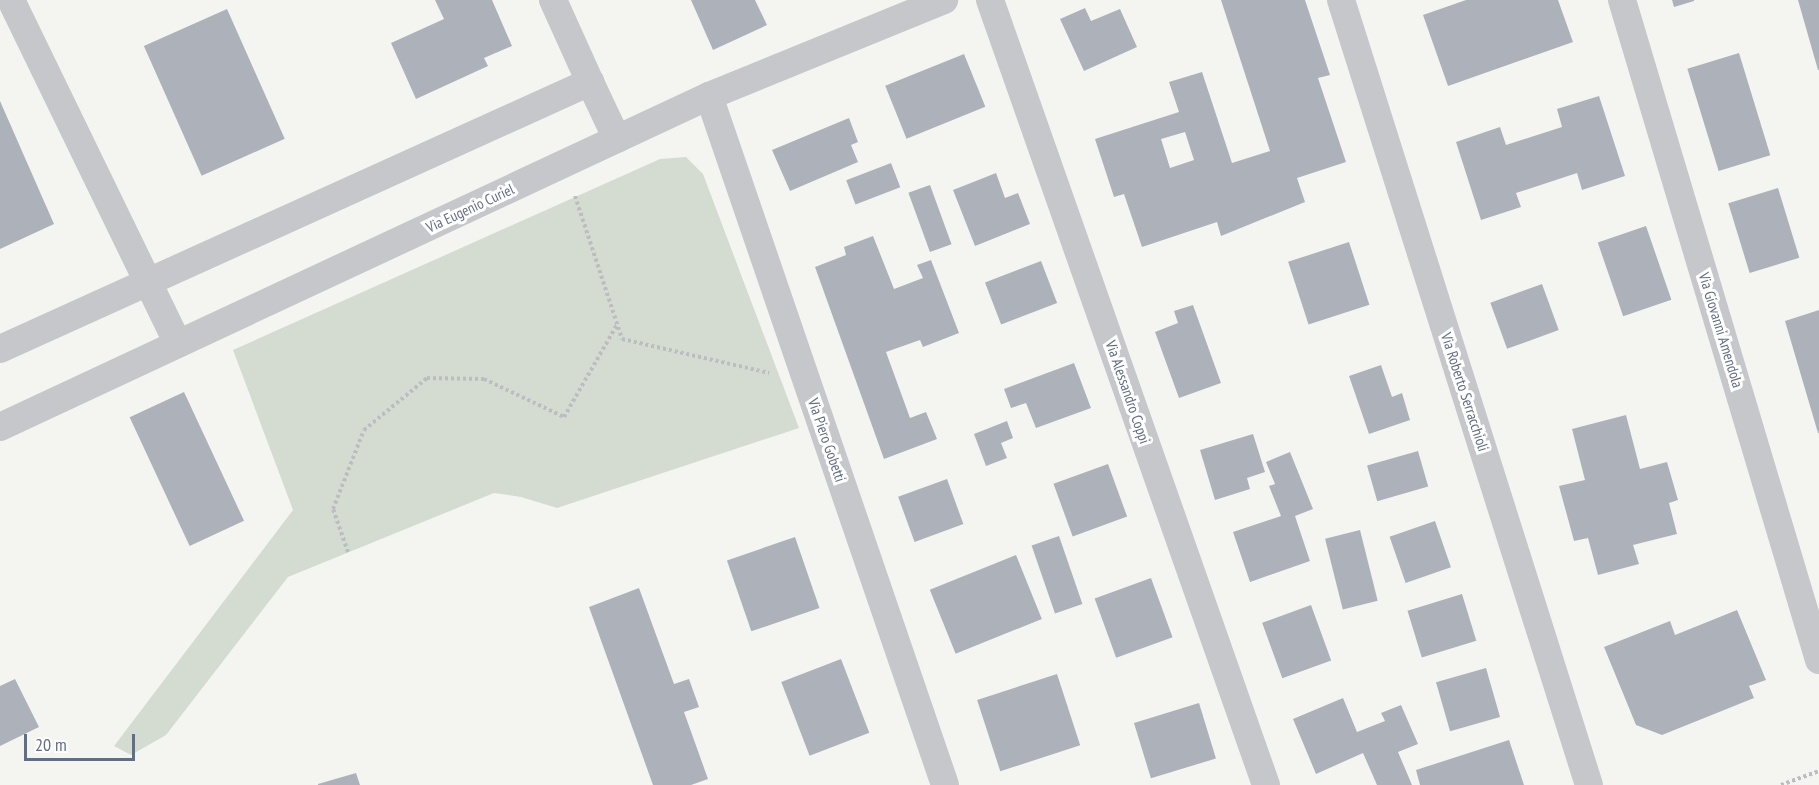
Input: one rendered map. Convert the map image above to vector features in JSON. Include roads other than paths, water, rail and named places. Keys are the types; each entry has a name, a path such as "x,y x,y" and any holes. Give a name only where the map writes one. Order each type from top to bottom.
{"street":[{"path":"11,0 177,344"},
{"path":"553,0 617,139"},
{"name":"Via Eugenio Curiel","path":"0,427 709,96 944,0"},
{"name":"Via Alessandro Coppi","path":"990,0 1266,785"},
{"name":"Via Roberto Serracchioli","path":"1341,0 1589,785"},
{"name":"Via Giovanni Amendola","path":"1622,0 1819,660"},
{"path":"0,349 590,82"},
{"name":"Via Piero Gobetti","path":"709,96 945,785"}]}
